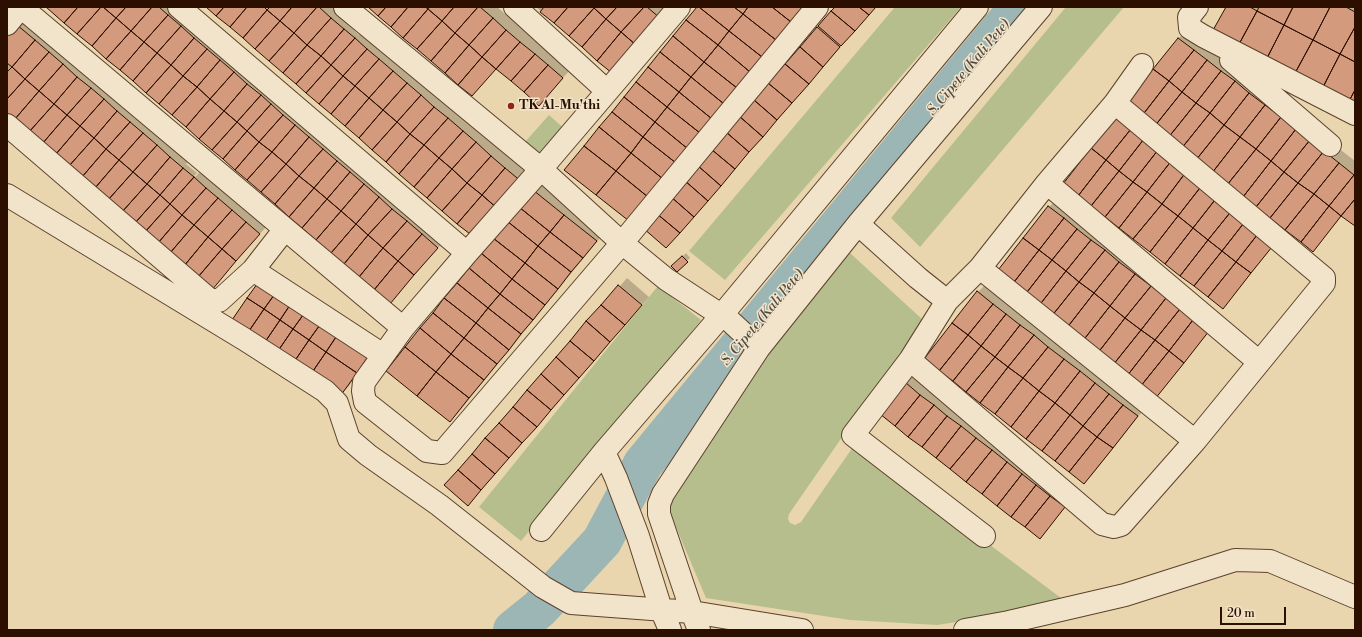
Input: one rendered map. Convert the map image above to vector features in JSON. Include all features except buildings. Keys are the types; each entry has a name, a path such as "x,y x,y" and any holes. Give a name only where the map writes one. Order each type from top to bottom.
{"street":[{"path":"7,24 21,7 403,328"},
{"path":"179,7 467,253"},
{"path":"345,7 541,169 622,243 666,279 726,318 755,344"},
{"path":"515,7 608,90"},
{"path":"679,7 403,328 364,382 363,391 365,402 426,451 442,453 622,243 817,7"},
{"path":"541,530 604,452 726,318 977,7"},
{"path":"696,621 659,514 659,504 663,494 755,344 1041,7"},
{"path":"1198,7 1189,17 1190,28 1355,114"},
{"path":"1203,36 1330,145"},
{"path":"984,536 853,435 910,360 947,301 980,268 1047,183 1115,103 1142,65"},
{"path":"910,360 1102,524 1114,527 1121,525 1194,440 1324,283 1324,278 1115,103"},
{"path":"7,125 209,299 218,301 252,270 285,229"},
{"path":"1047,183 1259,362"},
{"path":"7,195 244,339 325,391 337,402 349,439 368,455 439,505 543,587 571,603 661,609 696,621 802,630"},
{"path":"858,224 918,278 947,301"},
{"path":"980,268 1194,440"},
{"path":"252,270 383,355"},
{"path":"604,452 616,478 638,536 661,609 670,630"},
{"path":"965,630 1008,626 1125,595 1235,560 1270,561 1355,597"}],"green space":[{"path":"895,7 961,7 725,280 689,251"},
{"path":"1066,7 1124,7 920,247 891,218"},
{"path":"549,115 568,132 544,159 525,142"},
{"path":"850,253 923,320 789,514 788,519 790,523 795,525 801,522 855,444 1065,601 1008,614 937,625 850,620 706,598 667,506 742,381"},
{"path":"658,286 701,320 521,541 479,507"},
{"path":"539,621 548,630 524,630"}],"waterway":[{"name":"S. Cipete (Kali Pete)","path":"513,630 539,609 602,541 643,464 1019,7"}],"place":[{"name":"TK Al-Mu'thi","path":"511,106"}]}
